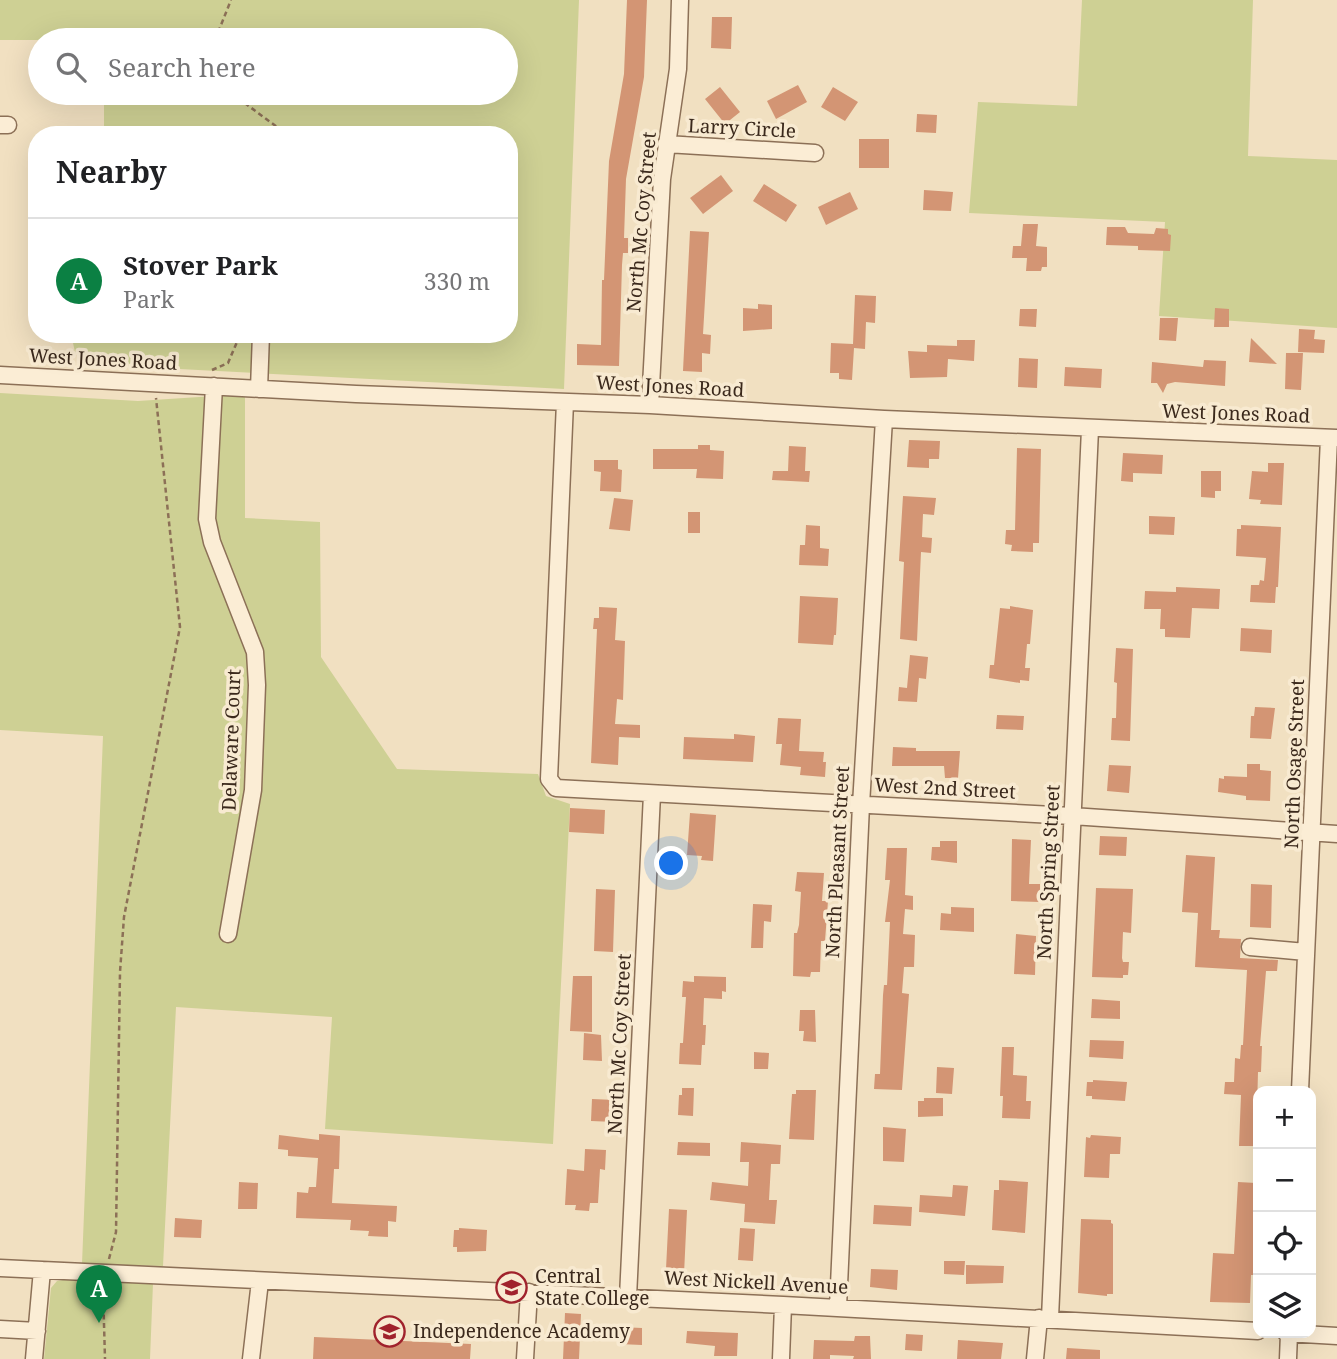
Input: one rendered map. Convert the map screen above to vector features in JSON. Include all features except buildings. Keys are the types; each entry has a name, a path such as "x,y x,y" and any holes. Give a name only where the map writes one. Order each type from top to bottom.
{"street":[{"name":"North Mc Coy Street","path":"650,405 662,179 678,69 680,0"},
{"name":"Larry Circle","path":"666,144 815,153"},
{"path":"259,389 261,343"},
{"name":"West Jones Road","path":"0,375 154,383 213,379 259,389 1333,438"},
{"name":"Delaware Court","path":"213,379 207,519 212,542 254,652 257,685 253,790 228,934"},
{"name":"West 2nd Street","path":"565,402 549,779 556,788 1072,816 1337,834"},
{"name":"North Pleasant Street","path":"838,1307 861,805 884,419"},
{"name":"North Spring Street","path":"1035,1359 1045,1318 1090,429"},
{"name":"North Osage Street","path":"1300,1086 1333,438"},
{"name":"North Mc Coy Street","path":"628,1297 652,794"},
{"path":"1250,947 1306,952"},
{"name":"West Nickell Avenue","path":"0,1268 103,1275 838,1307 1253,1331"},
{"path":"34,1359 42,1270"},
{"path":"251,1359 260,1281"},
{"path":"525,1359 529,1292"},
{"path":"781,1359 783,1305"},
{"path":"0,1329 37,1331"},
{"path":"1316,1335 1337,1336"},
{"path":"1287,1359 1288,1338"}],"path":[{"path":"220,28 231,0"},
{"path":"247,105 276,126"},
{"path":"213,379 228,363 237,343"},
{"path":"105,1359 103,1275 116,1232 120,972 124,917 180,627 154,383"}],"green space":[{"path":"0,0 579,0 564,389 102,365 75,352 73,343 518,343 518,126 104,126 104,105 518,105 518,28 28,28 28,40 0,40"},
{"path":"1082,0 1253,0 1248,156 1337,160 1337,328 1159,316 1165,222 969,213 978,102 1077,106"},
{"path":"0,393 138,401 245,394 245,518 320,522 321,657 397,769 538,774 546,796 570,804 553,1144 325,1129 332,1017 176,1007 163,1266 82,1264 103,736 0,730"},
{"path":"68,1279 153,1283 150,1359 44,1359 51,1288 57,1281"}],"place":[{"name":"Central State College","path":"512,1287"},
{"name":"Stover Park","path":"99,1323"},
{"name":"Independence Academy","path":"390,1331"}]}
